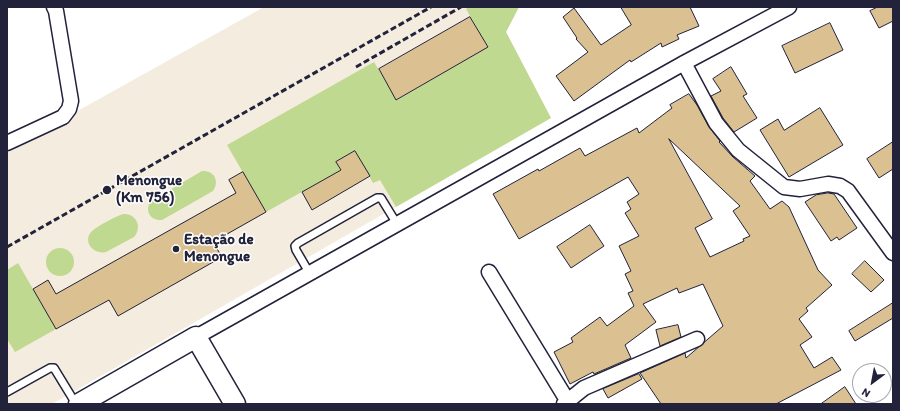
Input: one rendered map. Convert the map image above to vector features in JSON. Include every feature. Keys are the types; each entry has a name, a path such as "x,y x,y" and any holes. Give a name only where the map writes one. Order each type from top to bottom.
{"main road":[{"path":"78,404 196,337 236,404"}],"street":[{"path":"7,143 63,117 69,109 71,101 56,11 54,7"},
{"path":"196,337 684,63 789,7"},
{"path":"684,63 716,123 738,150 784,187 800,188 828,184 840,186 848,191 893,253"},
{"path":"489,272 565,402 584,388 697,339"},
{"path":"221,379 224,404"}],"lane":[{"path":"310,274 295,246 377,198 381,198 398,224"},
{"path":"7,392 50,368 54,368 78,404"}],"shaded area":[{"path":"264,7 519,7 506,32 551,118 52,404 7,404 7,152"}],"green space":[{"path":"469,7 519,7 506,32 551,118 396,207 380,180 373,183 355,151 336,162 341,170 266,212 227,145 374,62 397,100 488,47 466,9"},
{"path":"202,171 210,172 215,177 216,184 213,191 162,220 151,217 148,208 151,201"},
{"path":"123,214 128,214 137,221 138,229 134,237 106,252 93,249 90,246 88,239 92,231 107,221"},
{"path":"60,248 70,252 74,262 70,272 60,276 50,272 46,262 50,252"},
{"path":"18,263 56,329 15,352 7,339 7,270"}],"building":[{"path":"621,7 690,7 699,26 677,35 679,39 662,47 661,43 631,62 630,60 574,101 556,76 588,52 576,39 577,38 563,17 574,8 601,45 631,25"},
{"path":"878,7 893,7 893,21 879,28 870,11"},
{"path":"470,17 488,47 396,100 379,69"},
{"path":"830,23 843,50 795,73 782,46"},
{"path":"731,67 747,94 743,96 757,118 734,132 723,118 711,96 721,91 713,79"},
{"path":"689,94 709,127 720,141 719,142 733,157 755,176 750,181 770,209 782,201 789,207 818,270 832,285 806,308 808,311 799,319 812,337 800,345 814,368 832,357 841,370 776,404 661,404 640,373 685,353 686,358 723,326 703,284 679,293 677,288 643,304 656,322 625,345 631,358 594,374 593,372 570,384 554,352 573,342 571,338 600,317 607,326 634,306 628,293 633,291 625,274 631,271 619,246 639,236 625,213 631,209 627,202 639,194 628,177 519,239 493,194 580,148 585,156 637,128 639,133 672,108 670,105","holes":["669,139 740,206 733,211 750,236 743,239 744,241 710,257 695,228 712,219"]},
{"path":"820,108 843,145 789,177 760,130 778,119 784,130"},
{"path":"893,142 893,169 879,178 867,159"},
{"path":"355,151 370,176 312,210 302,192 341,170 336,162"},
{"name":"Estação de Menongue","path":"243,172 266,212 213,242 222,257 118,316 109,300 56,329 33,289 48,280 56,294 236,193 229,180"},
{"path":"828,193 834,194 857,228 839,240 837,237 831,241 805,202 816,195"},
{"path":"590,225 604,246 571,268 557,247"},
{"path":"865,261 884,280 871,292 852,274"},
{"path":"893,303 893,318 855,341 849,331"},
{"path":"678,325 681,337 660,346 656,330"},
{"path":"639,374 642,379 608,398 603,389"},
{"path":"845,387 852,398 852,403 856,404 821,404"}],"railway":[{"path":"7,247 431,7"},
{"path":"356,67 461,7"}],"place":[{"name":"Menongue (Km 756)","path":"107,190"},
{"name":"Estação de Menongue","path":"176,249"}]}
